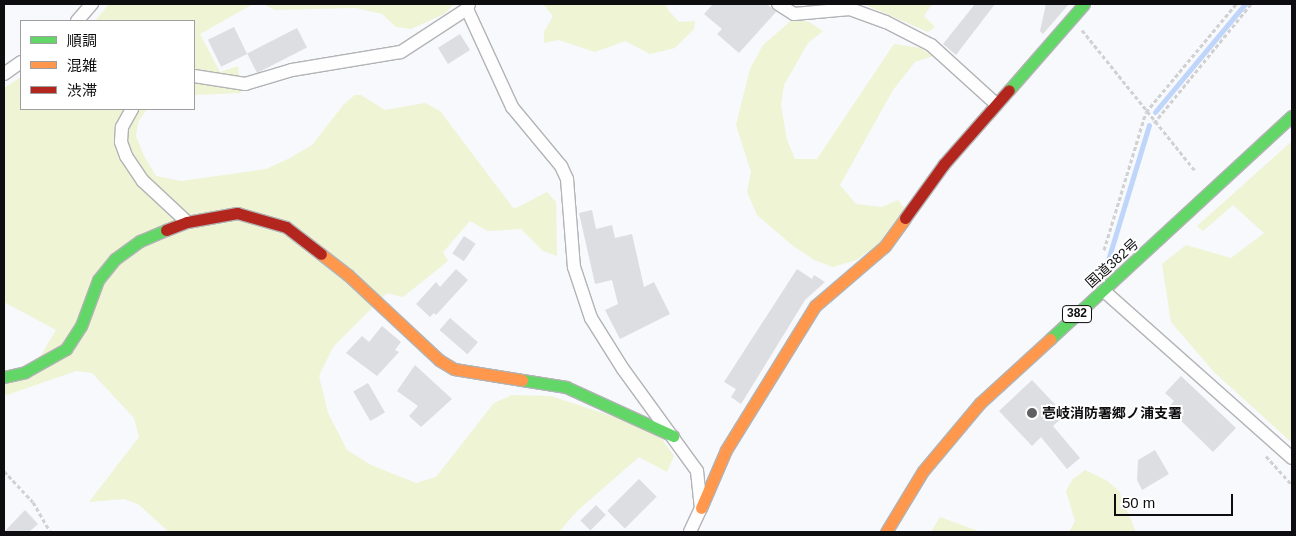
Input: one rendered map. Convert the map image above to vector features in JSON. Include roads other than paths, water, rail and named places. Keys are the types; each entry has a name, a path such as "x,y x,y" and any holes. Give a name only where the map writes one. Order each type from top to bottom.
{"main road":[{"path":"701,508 726,450 814,306 885,246 944,164 1084,4"},
{"name":"国道382号","path":"886,532 923,471 958,427 1019,367 1104,291 1292,116"},
{"path":"4,377 24,372 66,349 81,326 98,280 114,259 148,237 187,222 237,213 286,227 348,275 439,360 454,369 566,387 673,436"}],"street":[{"path":"78,20 92,4"},
{"path":"778,4 794,14 807,15 850,9 886,22 931,45 996,104"},
{"path":"195,76 245,84 301,68 401,52 468,6 512,107 561,166 567,179 574,267 591,318 623,369 697,471 701,508 690,532"},
{"path":"4,74 20,63"},
{"path":"131,110 122,126 121,142 126,156 142,181 187,222"},
{"path":"1104,291 1292,458"}],"waterway":[{"path":"1155,112 1245,4"},
{"path":"1108,260 1149,125"}],"place":[{"name":"壱岐消防署郷ノ浦支署","path":"1032,413"}]}
